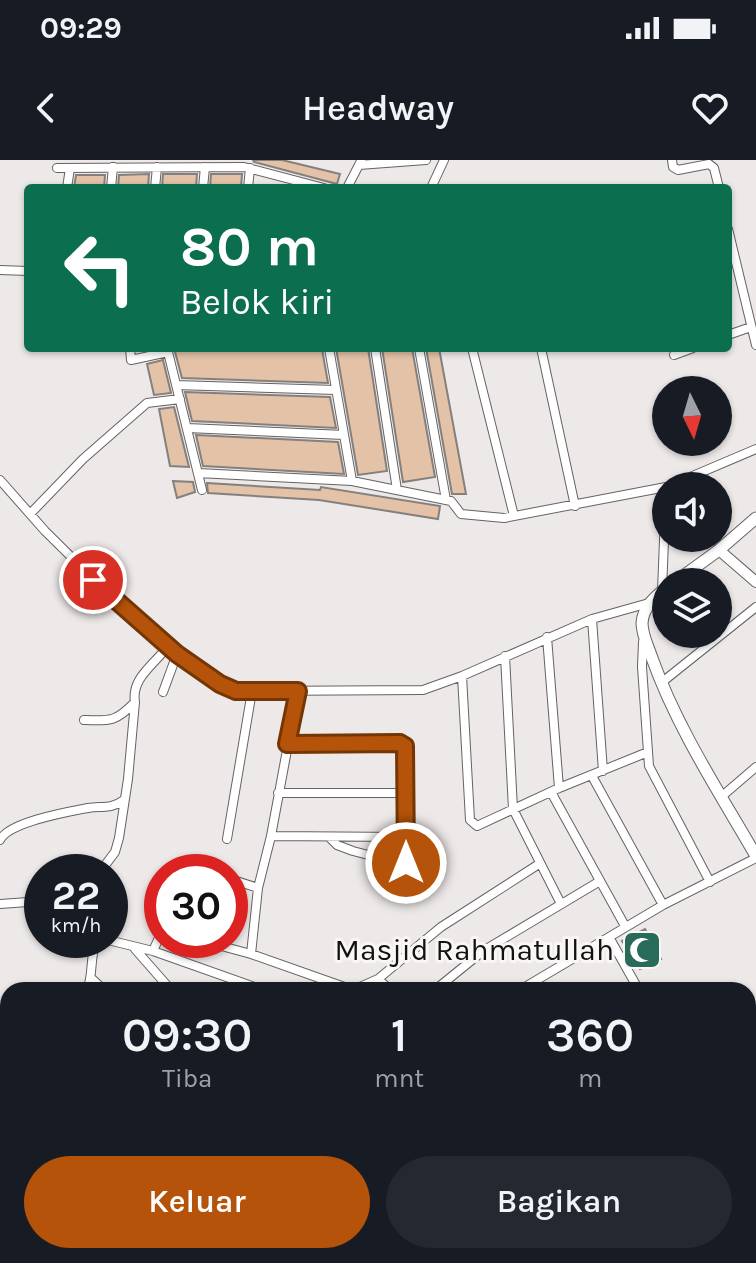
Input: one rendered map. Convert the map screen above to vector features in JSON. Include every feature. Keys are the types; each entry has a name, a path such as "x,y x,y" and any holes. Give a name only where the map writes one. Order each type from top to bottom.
{"main road":[{"path":"732,539 756,518"},
{"path":"694,568 716,552"},
{"path":"652,600 642,619 644,637 661,683 756,857"}],"street":[{"path":"349,184 360,162 426,160"},
{"path":"433,184 444,160"},
{"path":"672,160 673,167 683,171 709,164 714,168 718,184"},
{"path":"111,184 113,167"},
{"path":"155,184 157,167"},
{"path":"203,184 205,167"},
{"path":"57,168 250,168 309,184"},
{"path":"68,184 70,168"},
{"path":"248,184 250,168"},
{"path":"732,246 756,345"},
{"path":"0,270 24,271"},
{"path":"732,334 751,327"},
{"path":"130,352 131,360 161,352"},
{"path":"168,352 202,490"},
{"path":"330,352 352,481"},
{"path":"376,352 397,490"},
{"path":"420,352 446,500"},
{"path":"473,352 514,516"},
{"path":"542,352 575,506"},
{"path":"674,355 682,352"},
{"path":"176,385 336,390"},
{"path":"30,514 83,459 147,403 180,399"},
{"path":"187,428 344,435"},
{"path":"702,472 756,449"},
{"path":"198,473 352,481 451,501 461,514 475,517 514,516 652,490"},
{"path":"0,480 76,563 168,646 220,684 236,691 423,690 592,619 649,603"},
{"path":"721,552 756,582"},
{"path":"661,683 756,607"},
{"path":"592,619 603,771"},
{"path":"547,637 555,790 625,926"},
{"path":"644,637 642,667 649,766 710,882"},
{"path":"111,854 117,845 126,799 135,685 168,646"},
{"path":"163,692 177,654"},
{"path":"505,656 513,809 561,904"},
{"path":"462,676 470,820 477,826 648,752"},
{"path":"227,839 252,691"},
{"path":"251,954 258,888 298,691"},
{"path":"84,720 110,721 124,714 135,702"},
{"path":"287,744 400,743 405,746 406,863"},
{"path":"721,797 756,767"},
{"path":"592,776 663,905"},
{"path":"278,793 406,793"},
{"path":"0,840 3,834 21,824 89,808 117,805 126,799"},
{"path":"271,836 406,837"},
{"path":"330,838 337,845 353,851 433,872"},
{"path":"533,982 625,926 756,857"},
{"path":"371,982 441,927 539,864"},
{"path":"445,982 483,951 600,881"},
{"path":"248,885 258,888"},
{"path":"0,904 24,902"},
{"path":"609,937 635,982"},
{"path":"128,946 144,950"},
{"path":"135,948 164,982"},
{"path":"248,953 330,982"},
{"path":"91,982 92,958"},
{"path":"170,958 229,982"},
{"path":"92,979 95,982"},
{"path":"378,979 381,982"}],"building":[{"path":"253,160 282,160 340,174 337,184"},
{"path":"149,174 148,184 118,184 119,175"},
{"path":"163,174 197,174 196,184 162,184"},
{"path":"211,174 242,174 241,184 210,184"},
{"path":"76,175 105,175 104,184 75,184"},
{"path":"175,352 323,352 328,383 182,378"},
{"path":"337,352 369,352 387,471 358,475"},
{"path":"383,352 413,352 435,477 403,482"},
{"path":"427,352 440,352 466,494 452,494"},
{"path":"163,360 171,393 154,395 147,364"},
{"path":"185,392 330,397 336,428 192,421"},
{"path":"174,407 189,467 170,466 159,409"},
{"path":"196,435 338,442 344,474 203,466"},
{"path":"173,481 193,482 195,492 177,498"},
{"path":"207,483 320,490 321,487 440,506 438,519 319,500 208,493"},
{"name":"Masjid Rahmatullah","path":"645,929 661,959 640,969 622,941"}],"place":[{"name":"Masjid Rahmatullah","path":"642,950"}],"route":[{"path":"93,580 177,654 220,684 236,691 298,691 287,744 400,743 405,746 406,863"}]}
